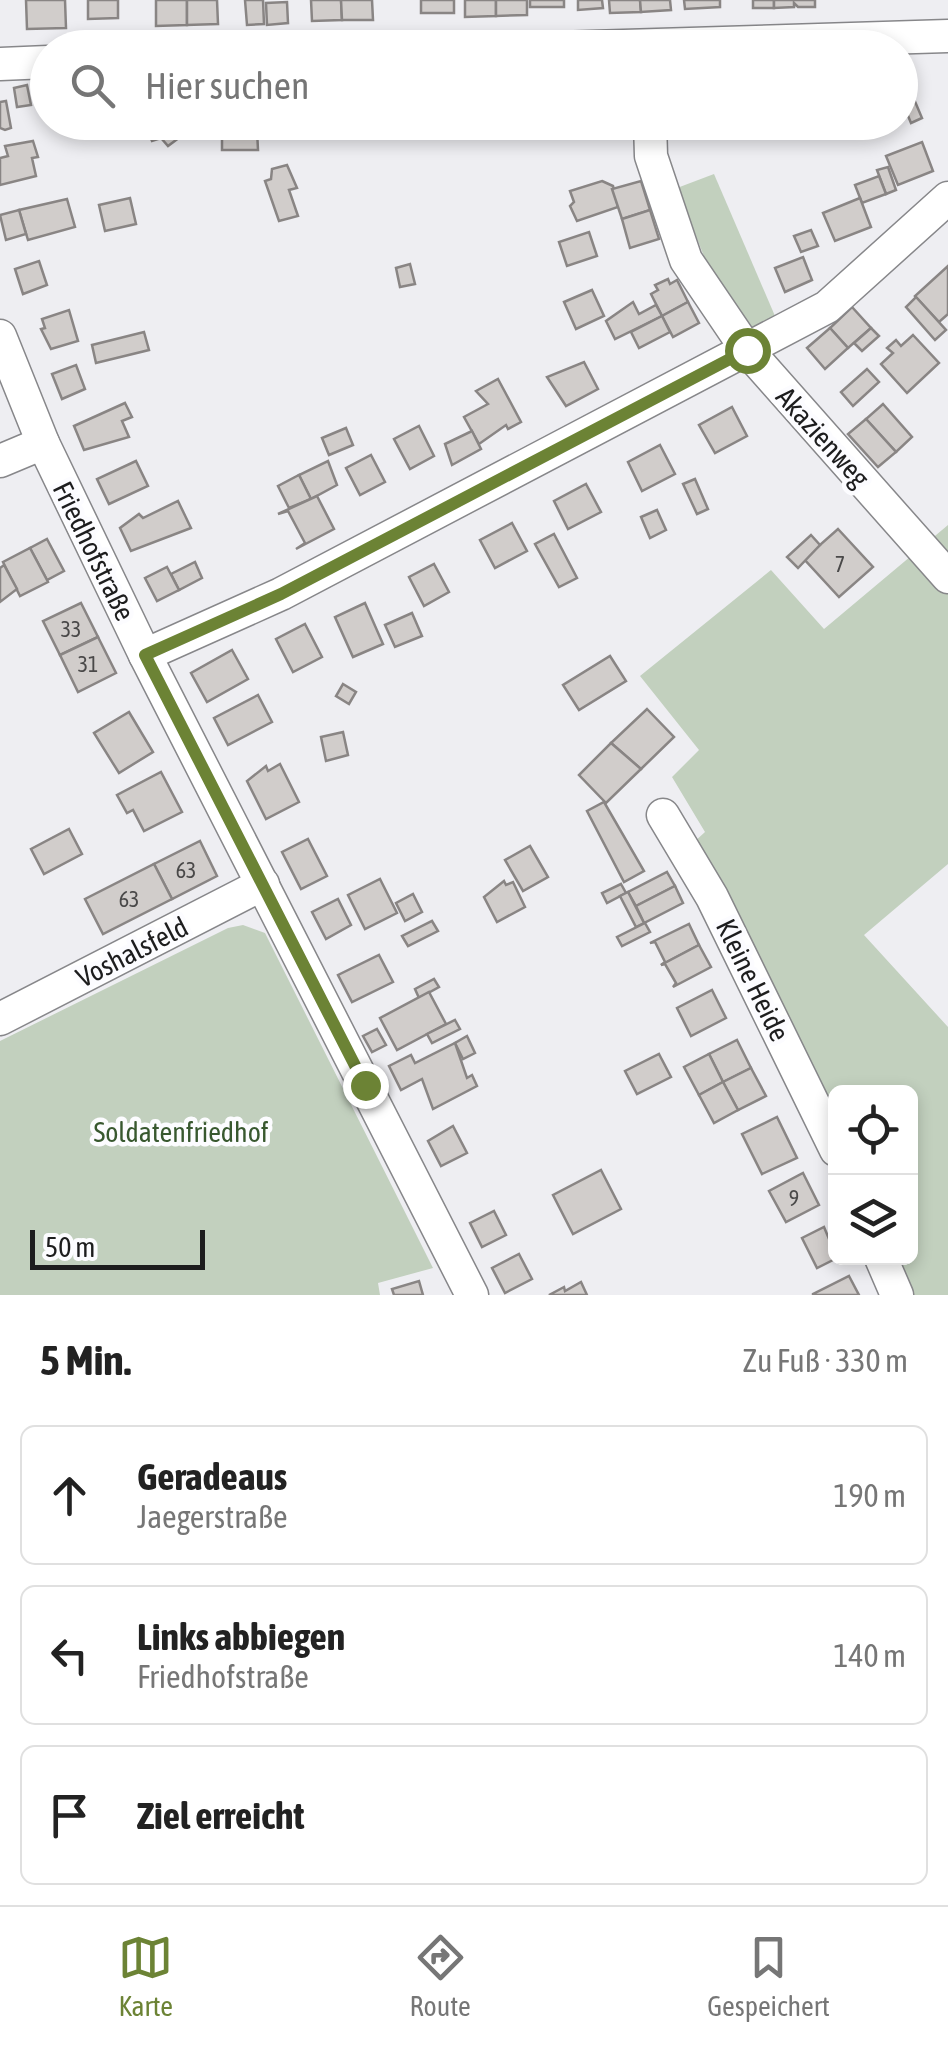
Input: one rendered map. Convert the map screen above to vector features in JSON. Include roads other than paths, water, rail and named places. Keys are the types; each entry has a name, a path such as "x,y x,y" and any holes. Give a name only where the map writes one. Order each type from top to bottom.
{"street":[{"path":"918,37 948,36"},
{"path":"0,64 30,63"},
{"name":"Akazienweg","path":"651,140 651,156 686,260 747,350 948,577"},
{"path":"145,655 281,594 828,307 948,198"},
{"name":"Friedhofstraße","path":"0,336 42,443 145,655 472,1295"},
{"path":"0,461 42,443"},
{"name":"Kleine Heide","path":"663,815 712,897 828,1134"},
{"name":"Voshalsfeld","path":"0,1019 263,884"},
{"path":"884,1265 897,1295"}],"park label":[{"name":"Soldatenfriedhof","path":"181,1132"}]}
